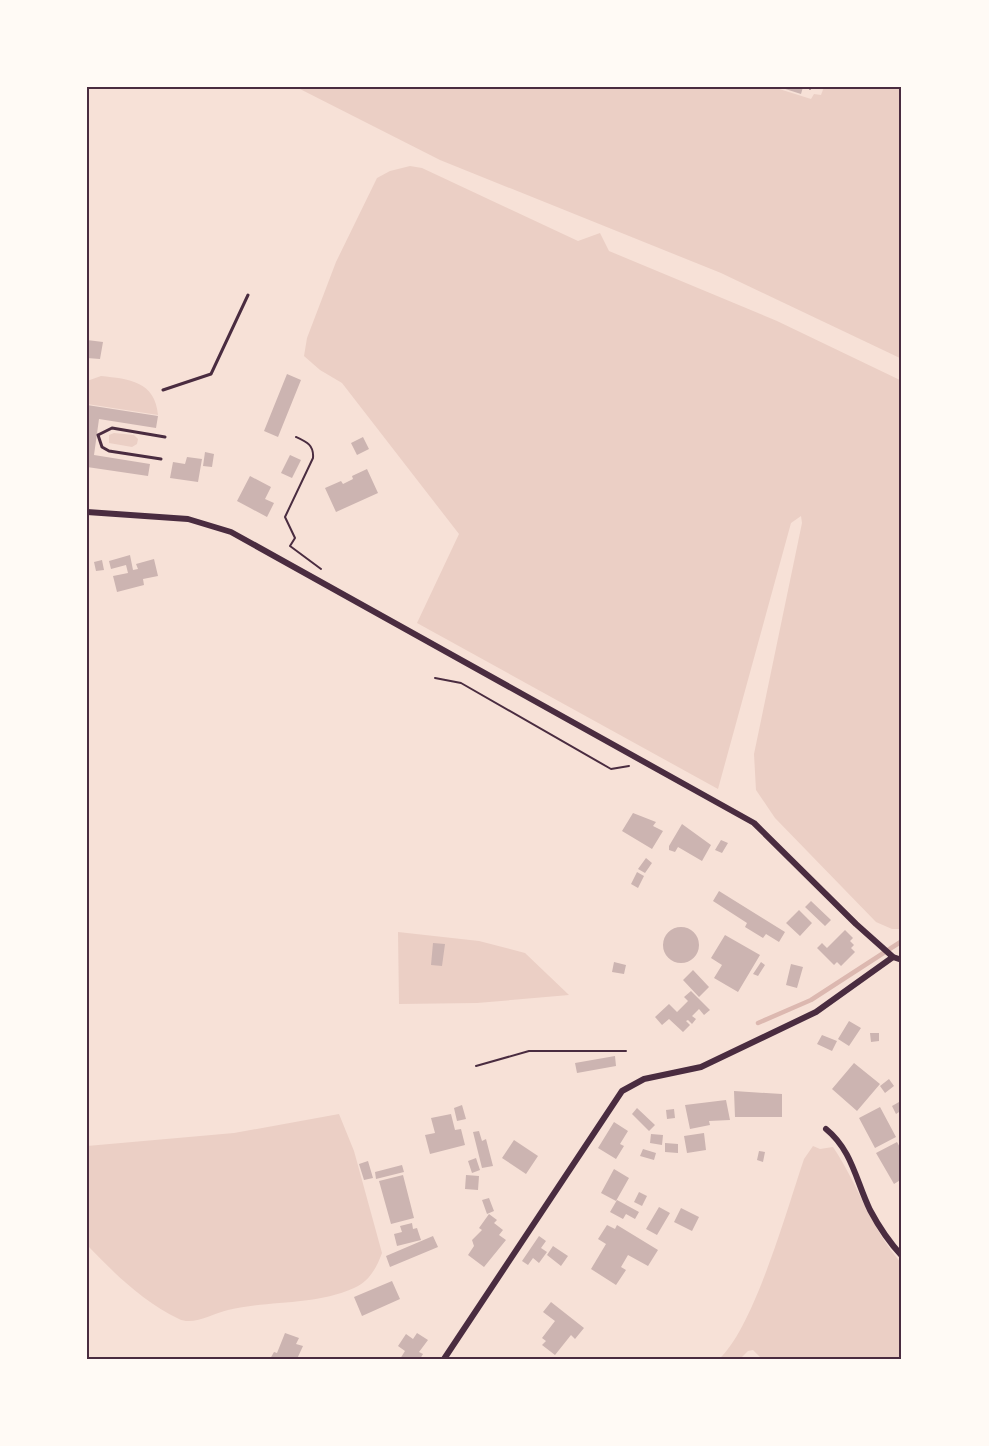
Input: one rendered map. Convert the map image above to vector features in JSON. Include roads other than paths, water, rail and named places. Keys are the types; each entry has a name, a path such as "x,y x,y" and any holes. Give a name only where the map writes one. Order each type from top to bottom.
{"street":[{"path":"87,512 188,519 231,532 754,823 876,943 891,955 902,960"},
{"path":"444,1359 622,1091 636,1082 701,1067 816,1012 891,955"},
{"path":"826,1128 845,1148 871,1211 889,1241 902,1256"}],"lane":[{"path":"163,390 211,374 248,295"},
{"path":"161,459 108,451 102,447 98,435 112,428 165,437"}],"waterway":[{"path":"758,1023 811,1000 902,941"}]}
